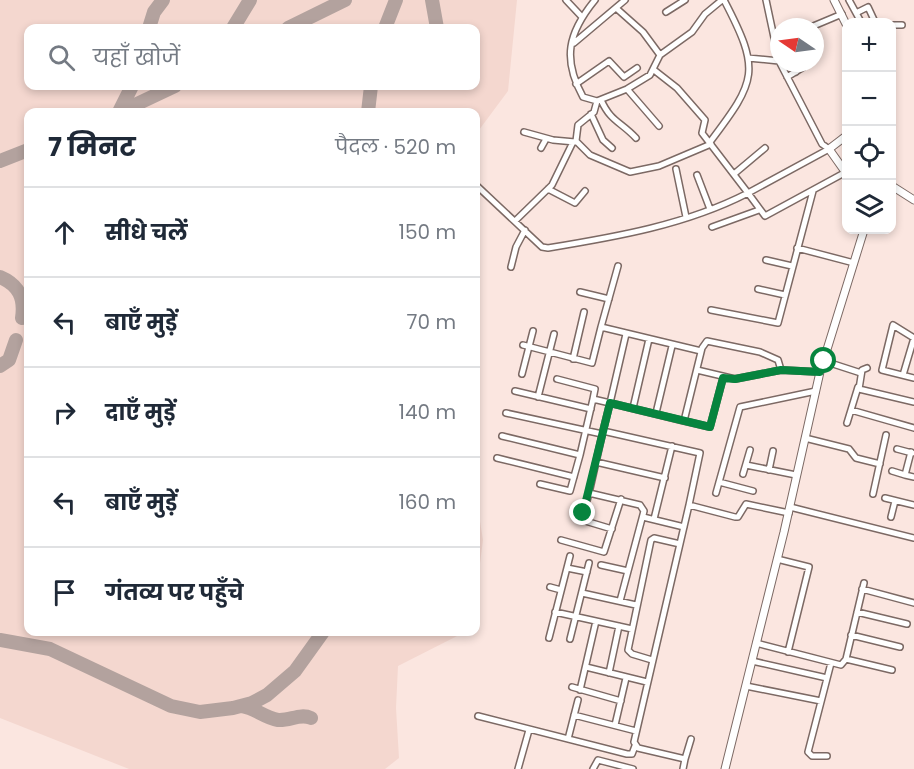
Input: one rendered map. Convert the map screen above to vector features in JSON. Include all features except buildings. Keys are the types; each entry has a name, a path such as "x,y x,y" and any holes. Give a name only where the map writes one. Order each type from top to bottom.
{"street":[{"path":"566,0 582,17"},
{"path":"524,132 546,139 575,142 590,155 630,172 664,165 710,143 743,97 749,76 747,57 739,30 723,0 705,14 693,32 660,55 654,70 627,89 599,100 586,99 576,84 569,66 582,17 595,0"},
{"path":"573,44 626,0"},
{"path":"666,12 685,0"},
{"path":"766,0 771,18"},
{"path":"834,0 844,18"},
{"path":"852,1 859,18"},
{"path":"856,13 868,7 873,18"},
{"path":"616,9 643,32 660,55"},
{"path":"824,22 842,14"},
{"path":"896,25 902,25"},
{"path":"747,57 770,61"},
{"path":"576,84 609,61 624,77 637,68"},
{"path":"654,70 677,88 705,120 701,131 765,216 842,175"},
{"path":"784,72 822,144 842,168"},
{"path":"787,77 796,72"},
{"path":"627,89 659,126"},
{"path":"515,221 548,189 575,142 578,125 591,114 599,100"},
{"path":"599,100 609,117 623,124 636,138"},
{"path":"591,114 603,140 612,148"},
{"path":"541,148 546,139"},
{"path":"480,189 542,247 548,248 634,233 710,209 748,194 842,139"},
{"path":"734,174 765,148"},
{"path":"676,170 686,217"},
{"path":"697,175 710,209"},
{"path":"548,189 576,203 585,191"},
{"path":"896,189 914,200"},
{"path":"711,310 777,324 813,191"},
{"path":"712,227 759,210"},
{"path":"511,267 516,247 525,230"},
{"path":"725,769 789,510 820,372 863,234"},
{"path":"796,248 855,263"},
{"path":"765,260 792,266"},
{"path":"526,346 593,362 618,266"},
{"path":"758,289 785,295"},
{"path":"580,292 609,299"},
{"path":"573,358 585,312"},
{"path":"903,375 914,338 896,324 892,326 882,370 914,378"},
{"path":"601,327 672,346 701,351"},
{"path":"522,374 526,346 533,331"},
{"path":"538,397 554,334"},
{"path":"612,529 582,520 626,334"},
{"path":"633,408 649,339"},
{"path":"684,421 701,351 708,341 760,352 778,360 781,370"},
{"path":"656,413 672,346"},
{"path":"824,361 861,373"},
{"path":"847,423 861,373 867,368"},
{"path":"697,370 735,379 781,370 820,372"},
{"path":"593,399 710,427 723,378"},
{"path":"540,484 569,491 580,455 595,388 557,379"},
{"path":"858,387 861,390 914,402"},
{"path":"515,391 591,410"},
{"path":"717,493 740,407 816,392"},
{"path":"851,410 914,428"},
{"path":"478,716 630,754 635,746 636,730 701,455 672,446 586,431 506,413"},
{"path":"873,494 886,435"},
{"path":"502,436 580,455"},
{"path":"805,438 849,449 856,458 880,464"},
{"path":"654,519 672,446"},
{"path":"897,449 913,453 905,475"},
{"path":"743,474 750,450"},
{"path":"769,470 773,452"},
{"path":"497,458 574,477"},
{"path":"596,462 665,478"},
{"path":"746,465 796,475"},
{"path":"892,471 914,477"},
{"path":"719,482 753,490"},
{"path":"589,493 643,507 643,516 620,601"},
{"path":"885,498 914,505"},
{"path":"561,540 604,552 621,500"},
{"path":"891,517 895,501"},
{"path":"689,505 735,517 738,517 746,504 789,510 914,538"},
{"path":"643,516 684,527"},
{"path":"652,660 629,653 644,570 652,538 680,544"},
{"path":"549,639 570,556"},
{"path":"777,559 809,567 788,652"},
{"path":"570,639 589,563"},
{"path":"601,565 644,570"},
{"path":"567,568 587,572"},
{"path":"756,643 841,665 846,658 863,586 914,603"},
{"path":"550,587 561,590"},
{"path":"582,593 636,605"},
{"path":"555,612 632,629"},
{"path":"857,612 907,624"},
{"path":"580,690 596,621"},
{"path":"609,673 619,626"},
{"path":"851,635 900,647"},
{"path":"846,658 892,670"},
{"path":"752,661 827,678"},
{"path":"827,756 812,756 808,752 831,663"},
{"path":"586,667 648,682"},
{"path":"615,725 626,678"},
{"path":"746,686 821,701"},
{"path":"572,687 621,701"},
{"path":"568,739 578,700"},
{"path":"574,715 636,730"},
{"path":"518,769 529,730"},
{"path":"683,769 691,739"},
{"path":"635,746 685,759"},
{"path":"592,769 598,760 633,769"}],"shaded area":[{"path":"0,0 517,0 508,91 480,129 480,108 24,108 24,636 457,636 398,666 396,708 399,758 385,769 129,769 0,718"},
{"path":"480,521 483,540 480,564"}],"taxiway":[{"path":"150,24 154,12 163,0"},
{"path":"235,24 250,0"},
{"path":"296,24 345,0"},
{"path":"387,24 396,0"},
{"path":"432,0 436,24"},
{"path":"121,108 130,90"},
{"path":"128,108 167,90"},
{"path":"368,108 371,90"},
{"path":"0,161 24,152"},
{"path":"0,277 12,284 19,293 22,318"},
{"path":"0,366 9,360 16,340"},
{"path":"0,640 50,649 171,706 200,712 233,708 252,703 267,695 295,671 320,636"},
{"path":"242,706 278,720 303,716 311,718"}],"route":[{"path":"583,513 610,403 707,428 712,422 723,378 735,379 781,370 820,372 824,361"}]}
